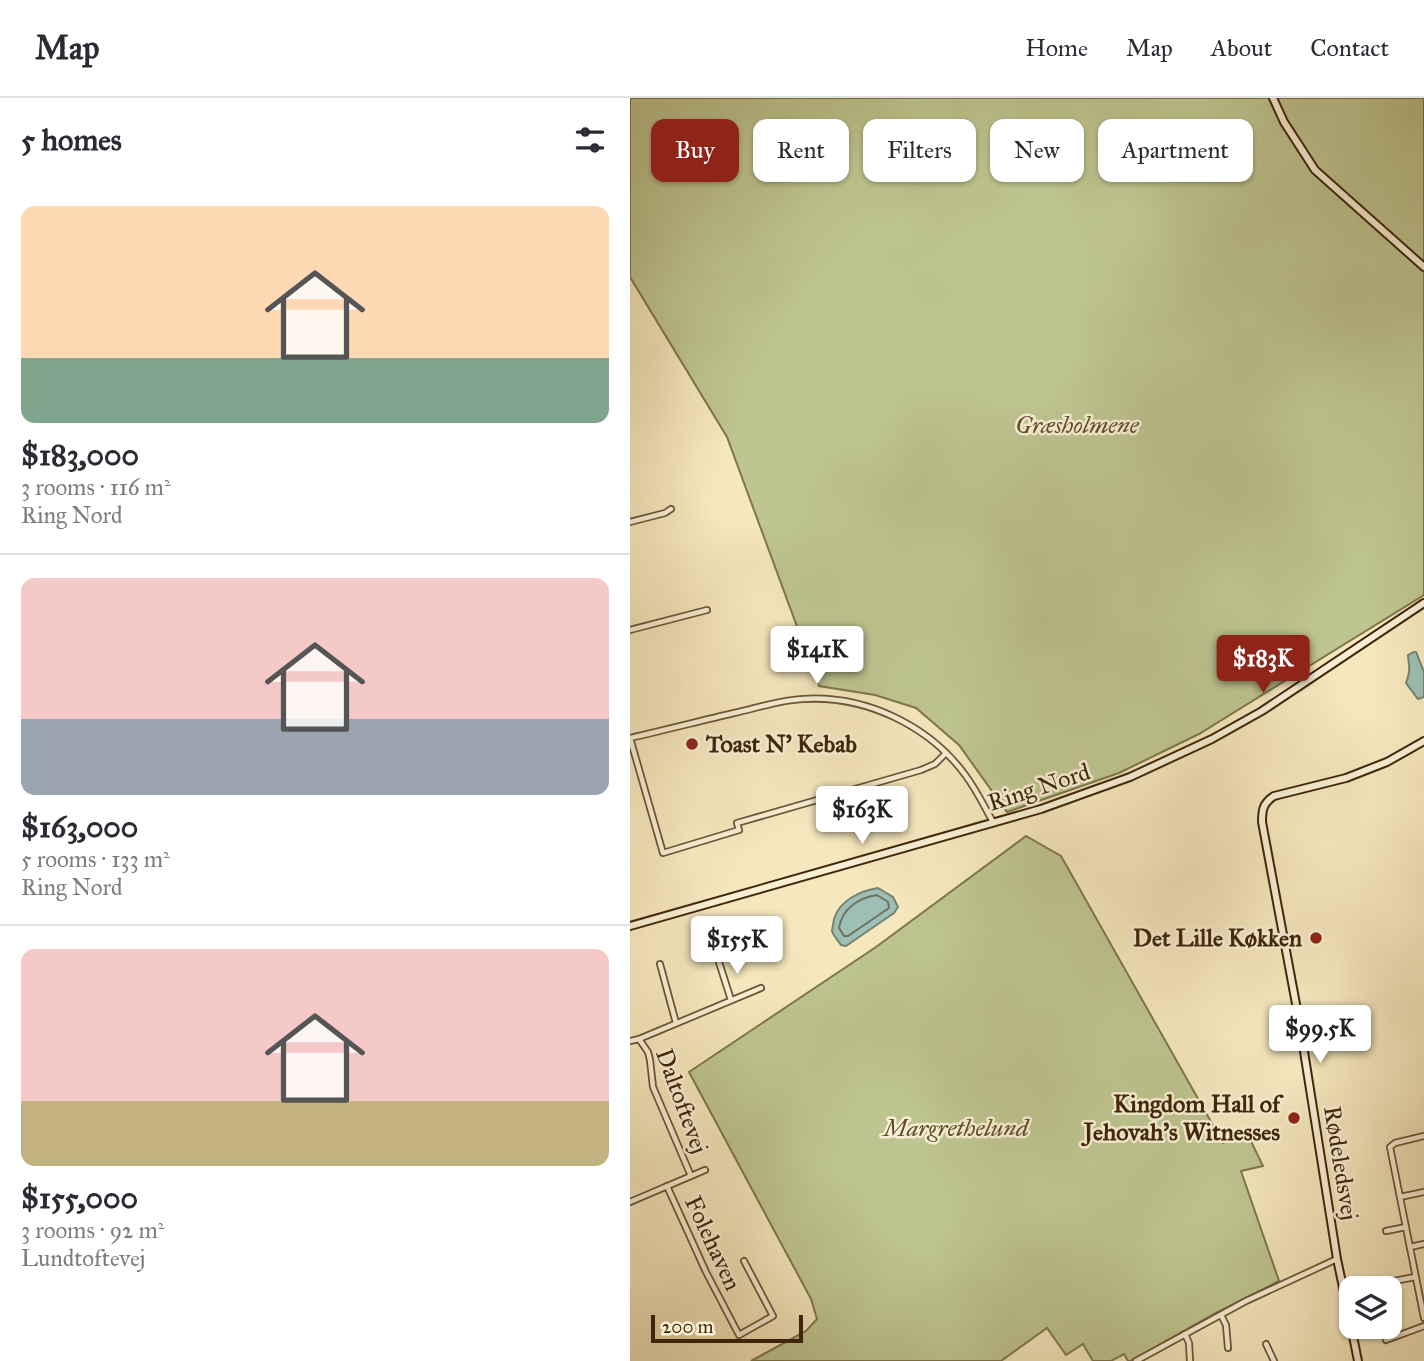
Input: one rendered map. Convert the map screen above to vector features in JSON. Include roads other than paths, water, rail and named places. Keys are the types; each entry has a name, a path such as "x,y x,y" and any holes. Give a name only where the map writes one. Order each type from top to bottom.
{"street":[{"path":"1273,98 1284,122 1315,170 1424,267"},
{"path":"630,522 666,513 671,509"},
{"name":"Ring Nord","path":"630,926 1041,809 1130,777 1212,739 1262,711 1424,603"},
{"path":"630,630 707,610"},
{"path":"946,753 935,764 921,770 737,823 739,830 663,853 630,738 783,701 825,699 869,707 897,718 946,753 971,783 993,822"},
{"name":"Rødeledsvej","path":"1341,1276 1299,1020 1262,822 1262,809 1268,800 1280,794 1346,779 1387,762 1424,741"},
{"path":"719,959 731,1000"},
{"path":"660,964 676,1023"},
{"path":"630,1041 761,988"},
{"name":"Daltoftevej","path":"639,1039 648,1052 653,1087 691,1175"},
{"path":"1424,1136 1395,1143 1390,1147 1424,1318"},
{"path":"630,1202 705,1170"},
{"name":"Folehaven","path":"667,1186 738,1335 773,1317 744,1261"},
{"path":"1399,1197 1424,1192"},
{"path":"1386,1231 1406,1227"},
{"path":"1409,1247 1424,1244"},
{"path":"1136,1361 1221,1315 1337,1258"},
{"path":"1402,1279 1415,1277"},
{"path":"1221,1315 1226,1325 1228,1348"},
{"path":"1386,1340 1424,1326"},
{"path":"1185,1334 1189,1343 1190,1361"},
{"name":"Rødeledsvej","path":"1354,1339 1358,1361"},
{"path":"1266,1344 1274,1361"}],"water":[{"path":"1414,652 1424,672 1424,697 1418,699 1406,683 1409,672 1408,655"},
{"path":"878,888 893,897 898,907 894,913 846,946 841,945 832,931 837,912 851,898"}],"place":[{"name":"Toast N' Kebab","path":"692,744"},
{"name":"Det Lille Køkken","path":"1316,938"},
{"name":"Kingdom Hall of Jehovah's Witnesses","path":"1294,1118"}],"park label":[{"name":"Græsholmene","path":"1077,425"},
{"name":"Margrethelund","path":"956,1128"}]}
